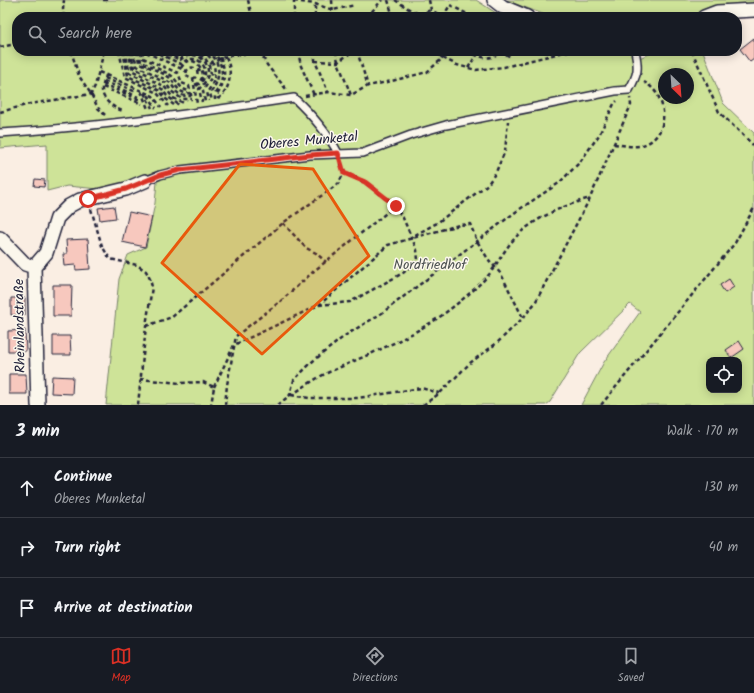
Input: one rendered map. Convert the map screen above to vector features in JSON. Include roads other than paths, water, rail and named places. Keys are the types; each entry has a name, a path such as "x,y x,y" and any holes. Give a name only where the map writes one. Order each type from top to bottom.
{"street":[{"path":"494,0 503,7 515,12"},
{"path":"717,12 754,10"},
{"name":"Oberes Munketal","path":"34,267 46,253 57,218 69,206 80,200 126,189 145,181"},
{"name":"Rheinlandstraße","path":"0,238 25,264 34,267 38,405"}],"lane":[{"name":"Oberes Munketal","path":"145,181 160,175 180,170 310,155 364,153 411,135 446,125 615,91 629,90 637,74 636,56"},
{"path":"0,133 48,130 198,112 294,98 331,140 338,153"}],"park label":[{"name":"Nordfriedhof","path":"430,265"}]}
